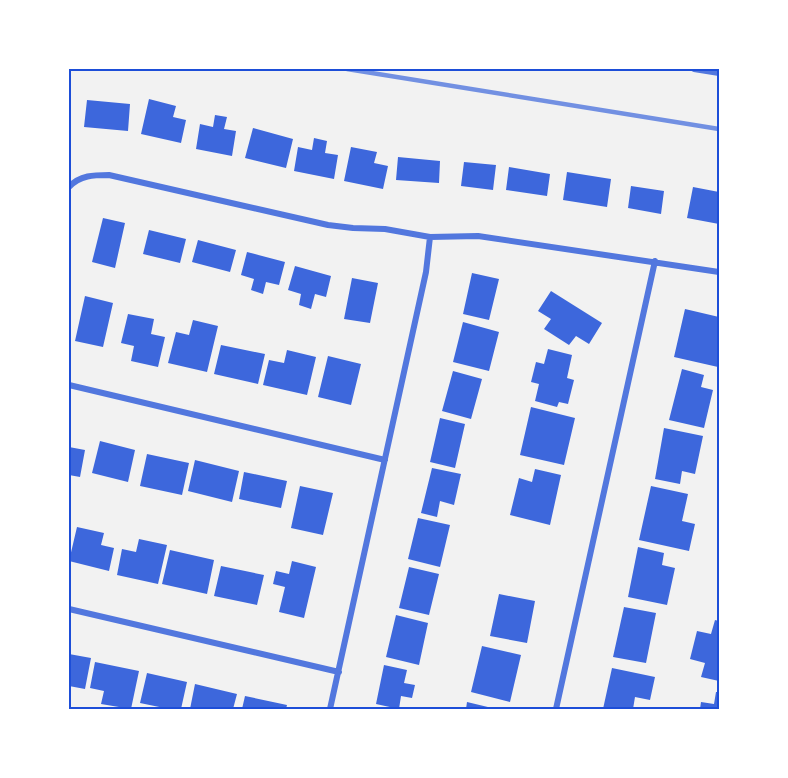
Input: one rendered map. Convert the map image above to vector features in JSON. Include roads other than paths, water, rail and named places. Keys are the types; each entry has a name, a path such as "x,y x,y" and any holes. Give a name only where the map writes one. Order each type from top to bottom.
{"street":[{"path":"694,69 719,73"},
{"path":"69,187 75,181 90,175 109,175 328,225 430,237 478,236 719,272"},
{"path":"330,709 426,272 430,237"},
{"path":"556,709 656,261"},
{"path":"69,386 386,460"},
{"path":"69,609 339,672"}],"railway":[{"path":"347,69 719,129"}]}
